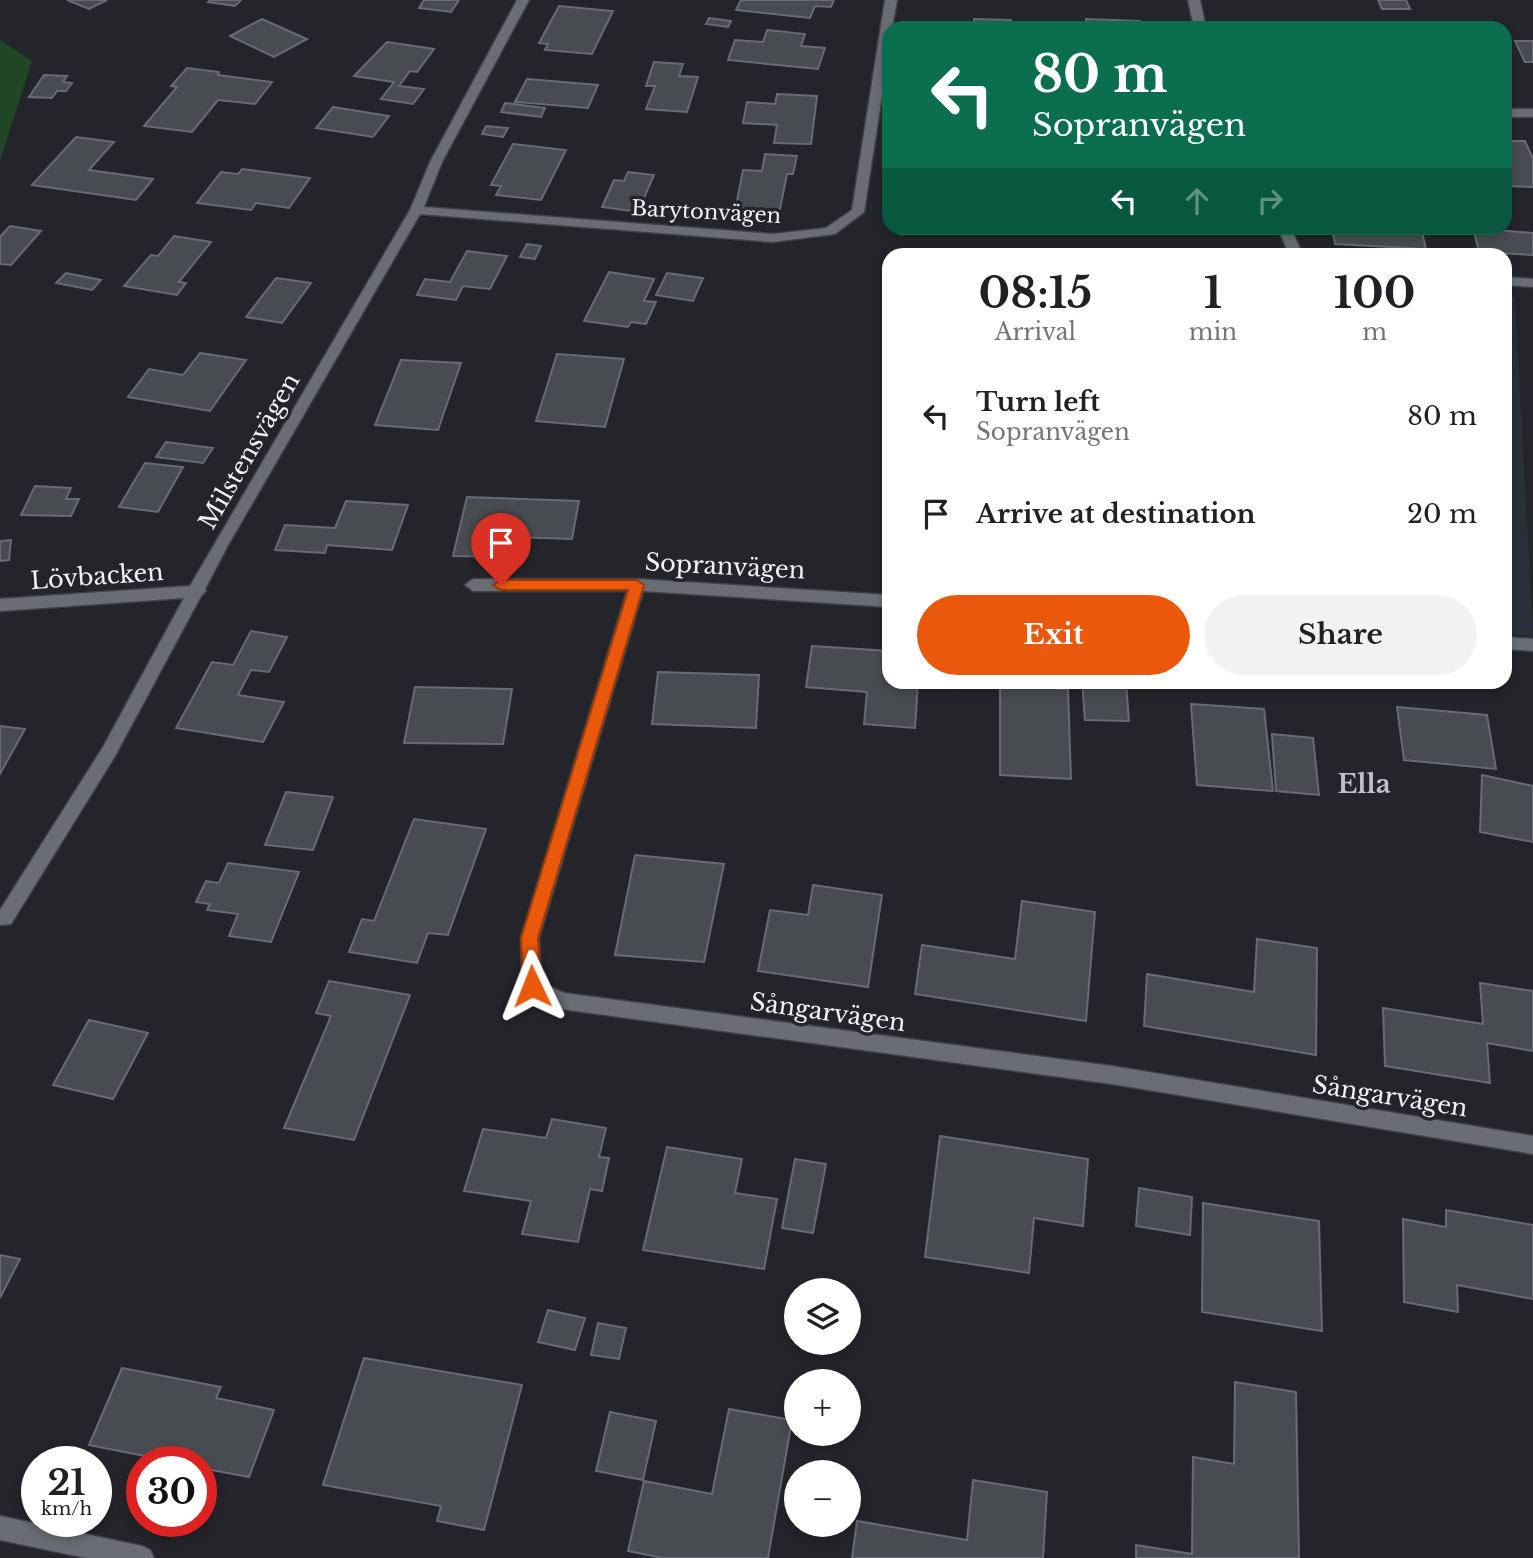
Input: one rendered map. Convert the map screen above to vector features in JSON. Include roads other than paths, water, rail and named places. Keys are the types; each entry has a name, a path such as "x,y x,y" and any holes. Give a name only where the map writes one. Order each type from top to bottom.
{"street":[{"name":"Milstensvägen","path":"4,919 109,751 198,591 219,547 416,210 436,162 523,0"},
{"name":"Barytonvägen","path":"888,21 891,0"},
{"path":"1194,0 1198,21"},
{"name":"Barytonvägen","path":"416,210 774,238 830,231 858,212 882,58"},
{"path":"1512,113 1533,113"},
{"path":"1512,282 1533,283"},
{"name":"Sopranvägen","path":"473,586 637,585 882,601"},
{"name":"Sångarvägen","path":"637,585 530,938 532,986 561,1001 1112,1075 1533,1144"},
{"name":"Lövbacken","path":"0,605 198,591"},
{"path":"1512,644 1533,645"},
{"path":"0,1528 142,1558"}],"district":[{"name":"Ella","path":"1364,784"}]}
